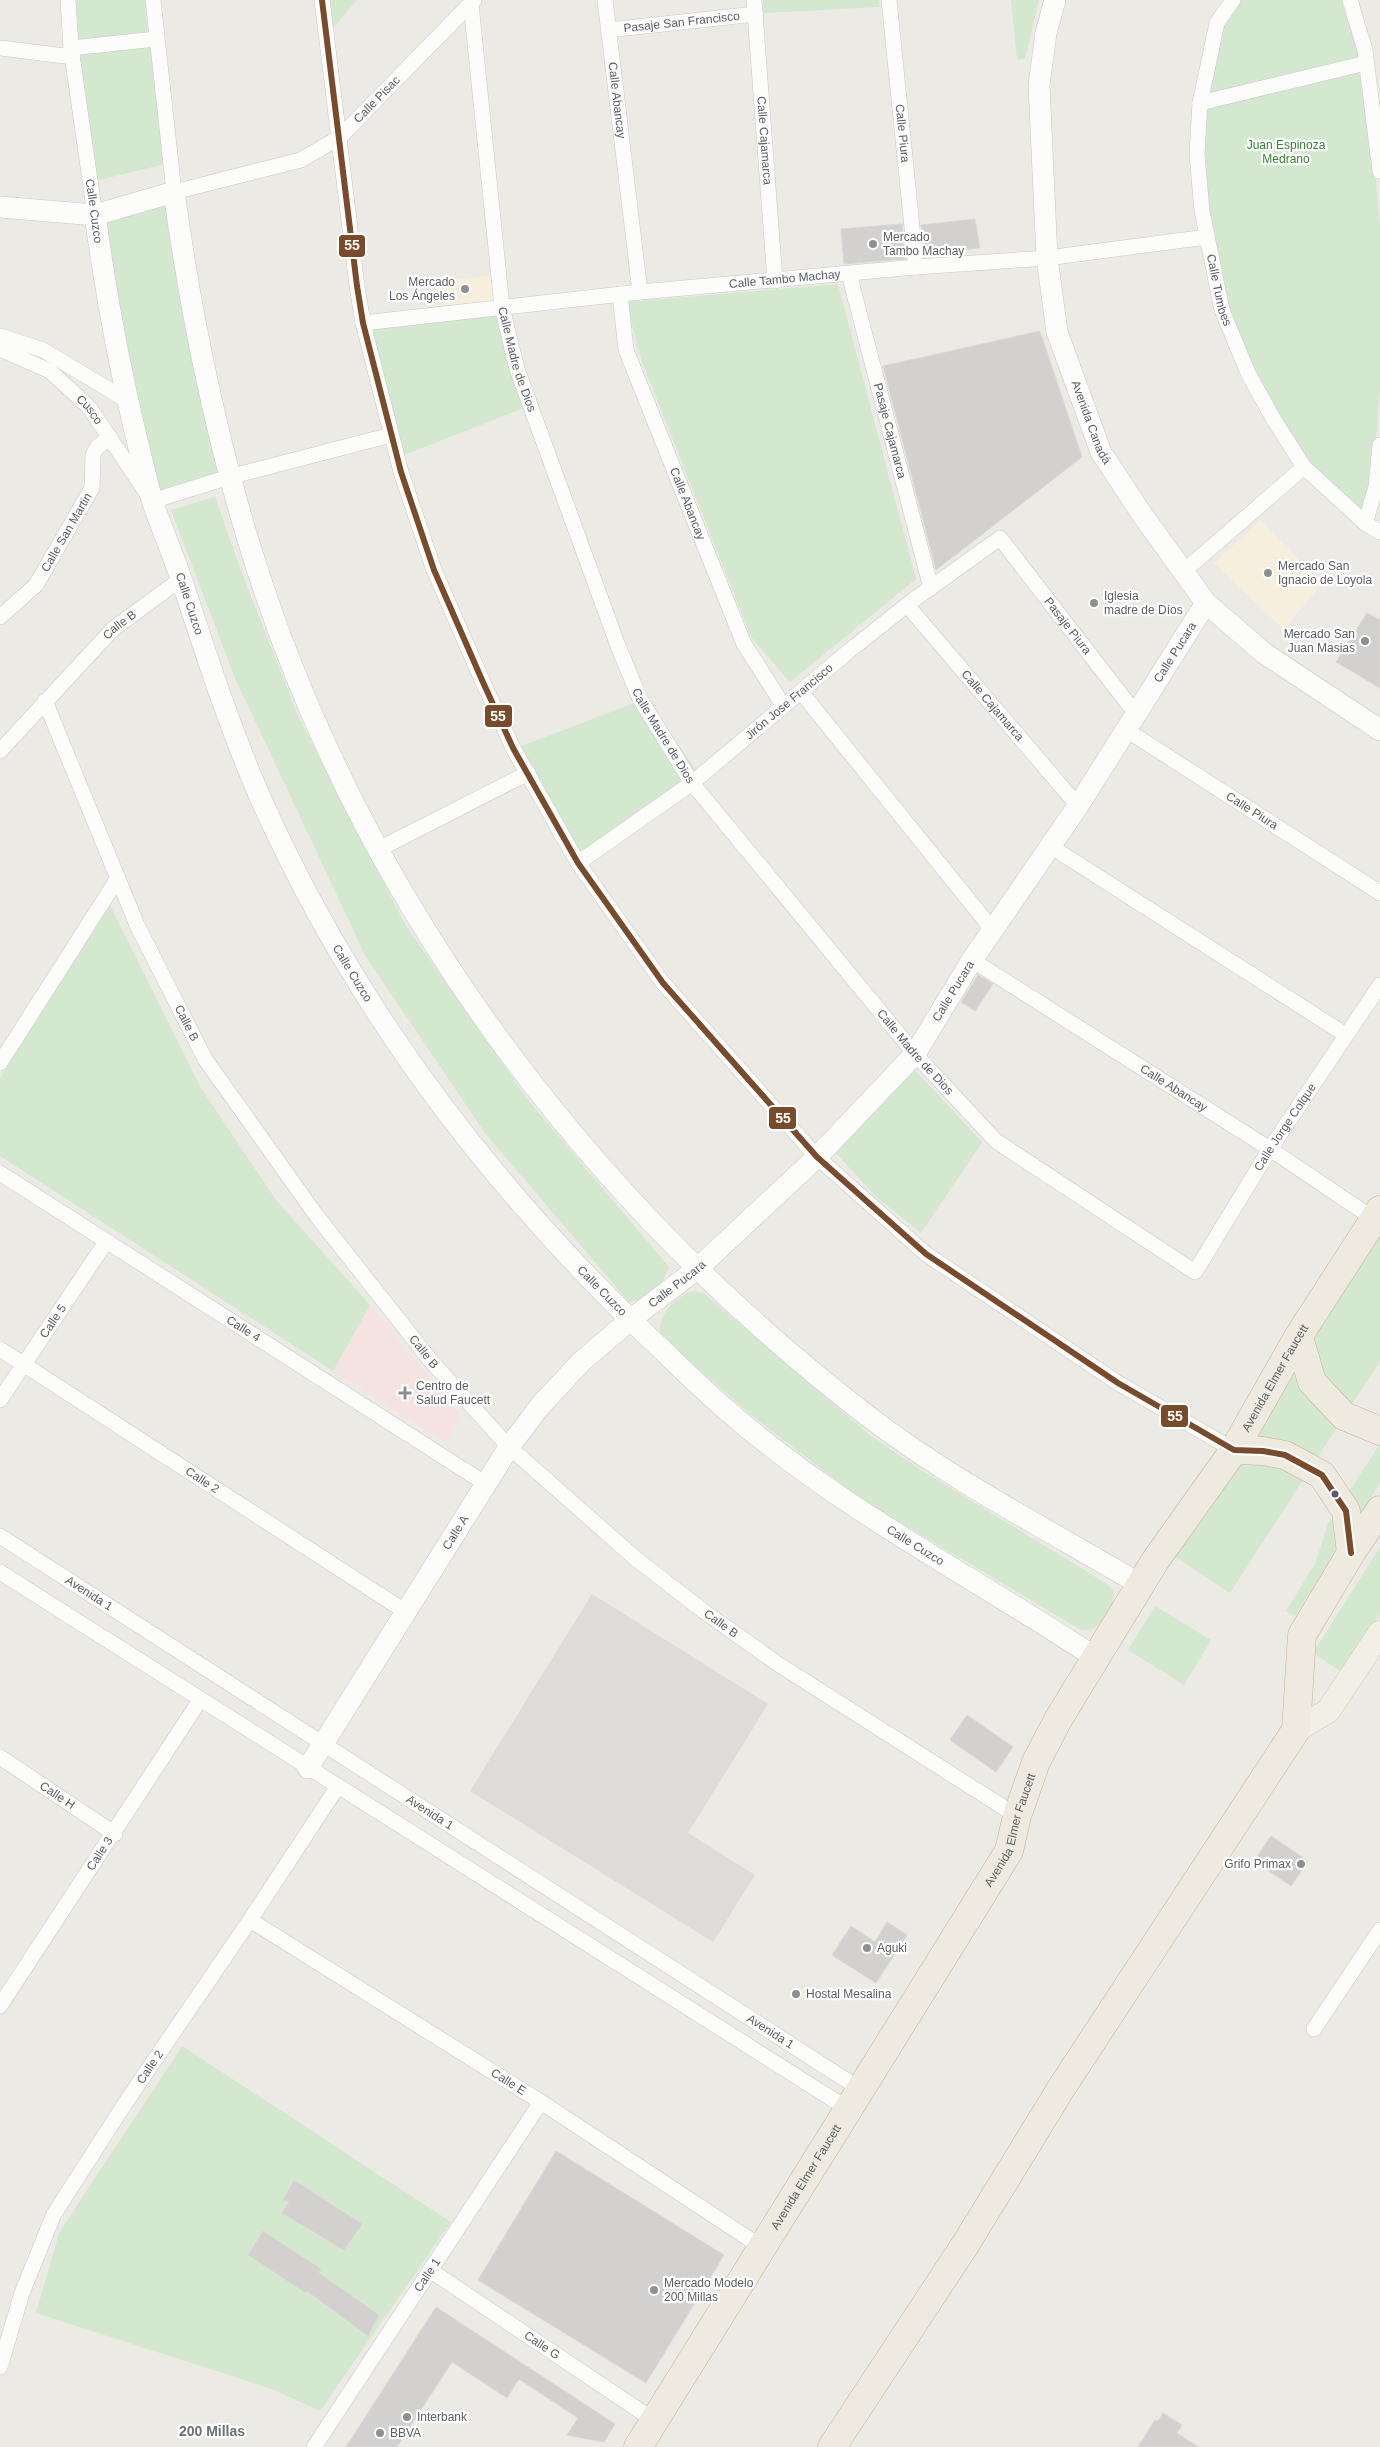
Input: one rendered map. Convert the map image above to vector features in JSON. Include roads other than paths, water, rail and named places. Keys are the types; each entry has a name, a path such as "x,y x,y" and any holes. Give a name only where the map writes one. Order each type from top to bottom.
{"highway":[{"name":"Avenida Elmer Faucett","path":"638,2447 1009,1851 1017,1816 1036,1762 1059,1718 1141,1585 1234,1450 1299,1336 1377,1215"},
{"path":"1299,1336 1312,1382 1344,1416 1380,1431"},
{"path":"1234,1450 1263,1451 1285,1455 1322,1475 1346,1511 1351,1553"},
{"path":"832,2447 965,2245 1062,2087 1296,1730 1302,1635 1351,1553 1380,1510"}],"main road":[{"path":"1296,1730 1328,1711 1380,1633"}],"street":[{"name":"Calle Cuzco","path":"68,0 72,52 108,308 152,501 181,579 218,690 261,799 313,904 361,988 404,1054 473,1148 548,1237 630,1320 723,1408 822,1485 909,1542 1096,1658"},
{"path":"153,0 174,192 202,357 229,477 254,560 281,637 312,712 345,783 379,849 430,937 475,1007 573,1136 632,1204 697,1270 781,1346 872,1419 952,1476 1141,1585"},
{"path":"322,0 340,137 356,286 363,323 401,472 434,570 513,748 578,863 663,983 817,1157 926,1254 1118,1383 1234,1450"},
{"name":"Calle Abancay","path":"605,0 640,292"},
{"name":"Calle Piura","path":"889,0 916,267"},
{"name":"Avenida Canadá","path":"1055,0 1046,33 1039,85 1047,258 1057,332 1101,452 1140,513 1206,603 1264,653 1380,730"},
{"name":"Calle Tumbes","path":"1233,0 1217,23 1200,103 1198,154 1207,237 1222,310 1248,373 1274,420 1304,466 1365,522 1380,532"},
{"path":"1350,0 1365,50 1379,136 1380,170"},
{"name":"Calle Pisac","path":"174,192 301,160 340,137 472,2"},
{"name":"Calle Madre de Dios","path":"472,2 502,307 517,369 618,646 640,699 692,783 916,1054 996,1141 1195,1272"},
{"name":"Pasaje San Francisco","path":"608,30 755,7"},
{"name":"Calle Cajamarca","path":"755,7 775,281"},
{"path":"0,48 72,52 156,39"},
{"path":"1200,103 1366,63"},
{"path":"0,207 94,215 174,192"},
{"name":"Calle Tambo Machay","path":"363,323 640,292 916,267 1047,258 1207,237"},
{"name":"Pasaje Cajamarca","path":"849,274 931,588"},
{"name":"Calle Abancay","path":"620,294 626,350 744,644 783,705"},
{"path":"0,336 43,350 128,400"},
{"name":"Cusco","path":"0,349 50,370 89,406 152,501"},
{"path":"152,501 229,477 391,435"},
{"name":"Calle San Martin","path":"0,617 36,584 92,488 93,455 97,447 110,437"},
{"path":"1365,522 1376,487 1380,445"},
{"path":"1183,572 1304,466"},
{"name":"Jirón Jose Francisco","path":"578,863 692,783 783,705 907,606 1000,538"},
{"name":"Pasaje Piura","path":"1000,538 1131,722"},
{"name":"Calle B","path":"0,751 45,700 113,629 181,579"},
{"name":"Calle Pucara","path":"630,1320 697,1270 817,1157 916,1054 972,960 1078,806 1206,603"},
{"name":"Calle Cajamarca","path":"907,606 1078,806"},
{"path":"801,692 992,929"},
{"name":"Calle B","path":"45,700 138,929 205,1060 334,1238 431,1361 509,1447 635,1558 702,1610 778,1664 1017,1816"},
{"name":"Calle Piura","path":"1131,722 1380,893"},
{"path":"379,849 528,773"},
{"path":"1050,846 1346,1035"},
{"path":"0,1063 118,878"},
{"name":"Calle Abancay","path":"972,960 1377,1215"},
{"name":"Calle Jorge Colque","path":"1195,1272 1270,1149 1380,985"},
{"name":"Calle 4","path":"0,1173 486,1484"},
{"name":"Calle 5","path":"0,1400 23,1363 106,1242"},
{"name":"Calle A","path":"308,1768 509,1447 540,1406 581,1362 630,1320"},
{"name":"Calle 2","path":"0,1349 406,1612"},
{"name":"Avenida 1","path":"0,1536 323,1744 854,2099"},
{"name":"Avenida 1","path":"0,1572 308,1768 854,2099"},
{"name":"Calle 3","path":"0,2006 115,1834 200,1700"},
{"name":"Calle H","path":"0,1757 115,1834"},
{"name":"Calle 2","path":"0,2367 22,2293 54,2214 126,2102 250,1920 338,1786"},
{"name":"Calle E","path":"250,1920 541,2102 763,2248"},
{"path":"1314,2029 1380,1930"},
{"name":"Calle 1","path":"314,2447 541,2102"},
{"name":"Calle G","path":"430,2270 655,2421"}],"place":[{"name":"Mercado Tambo Machay","path":"873,244"},
{"name":"Mercado Los Ángeles","path":"465,289"},
{"name":"Mercado San Ignacio de Loyola","path":"1268,573"},
{"name":"Iglesia madre de Díos","path":"1094,603"},
{"name":"Mercado San Juan Masias","path":"1365,641"},
{"name":"Centro de Salud Faucett","path":"405,1393"},
{"name":"Grifo Primax","path":"1301,1864"},
{"name":"Aguki","path":"867,1948"},
{"name":"Hostal Mesalina","path":"796,1994"},
{"name":"Mercado Modelo 200 Millas","path":"654,2290"},
{"name":"Interbank","path":"407,2417"},
{"name":"BBVA","path":"380,2433"}],"district":[{"name":"200 Millas","path":"212,2431"}],"park label":[{"name":"Juan Espinoza Medrano","path":"1286,152"}]}
